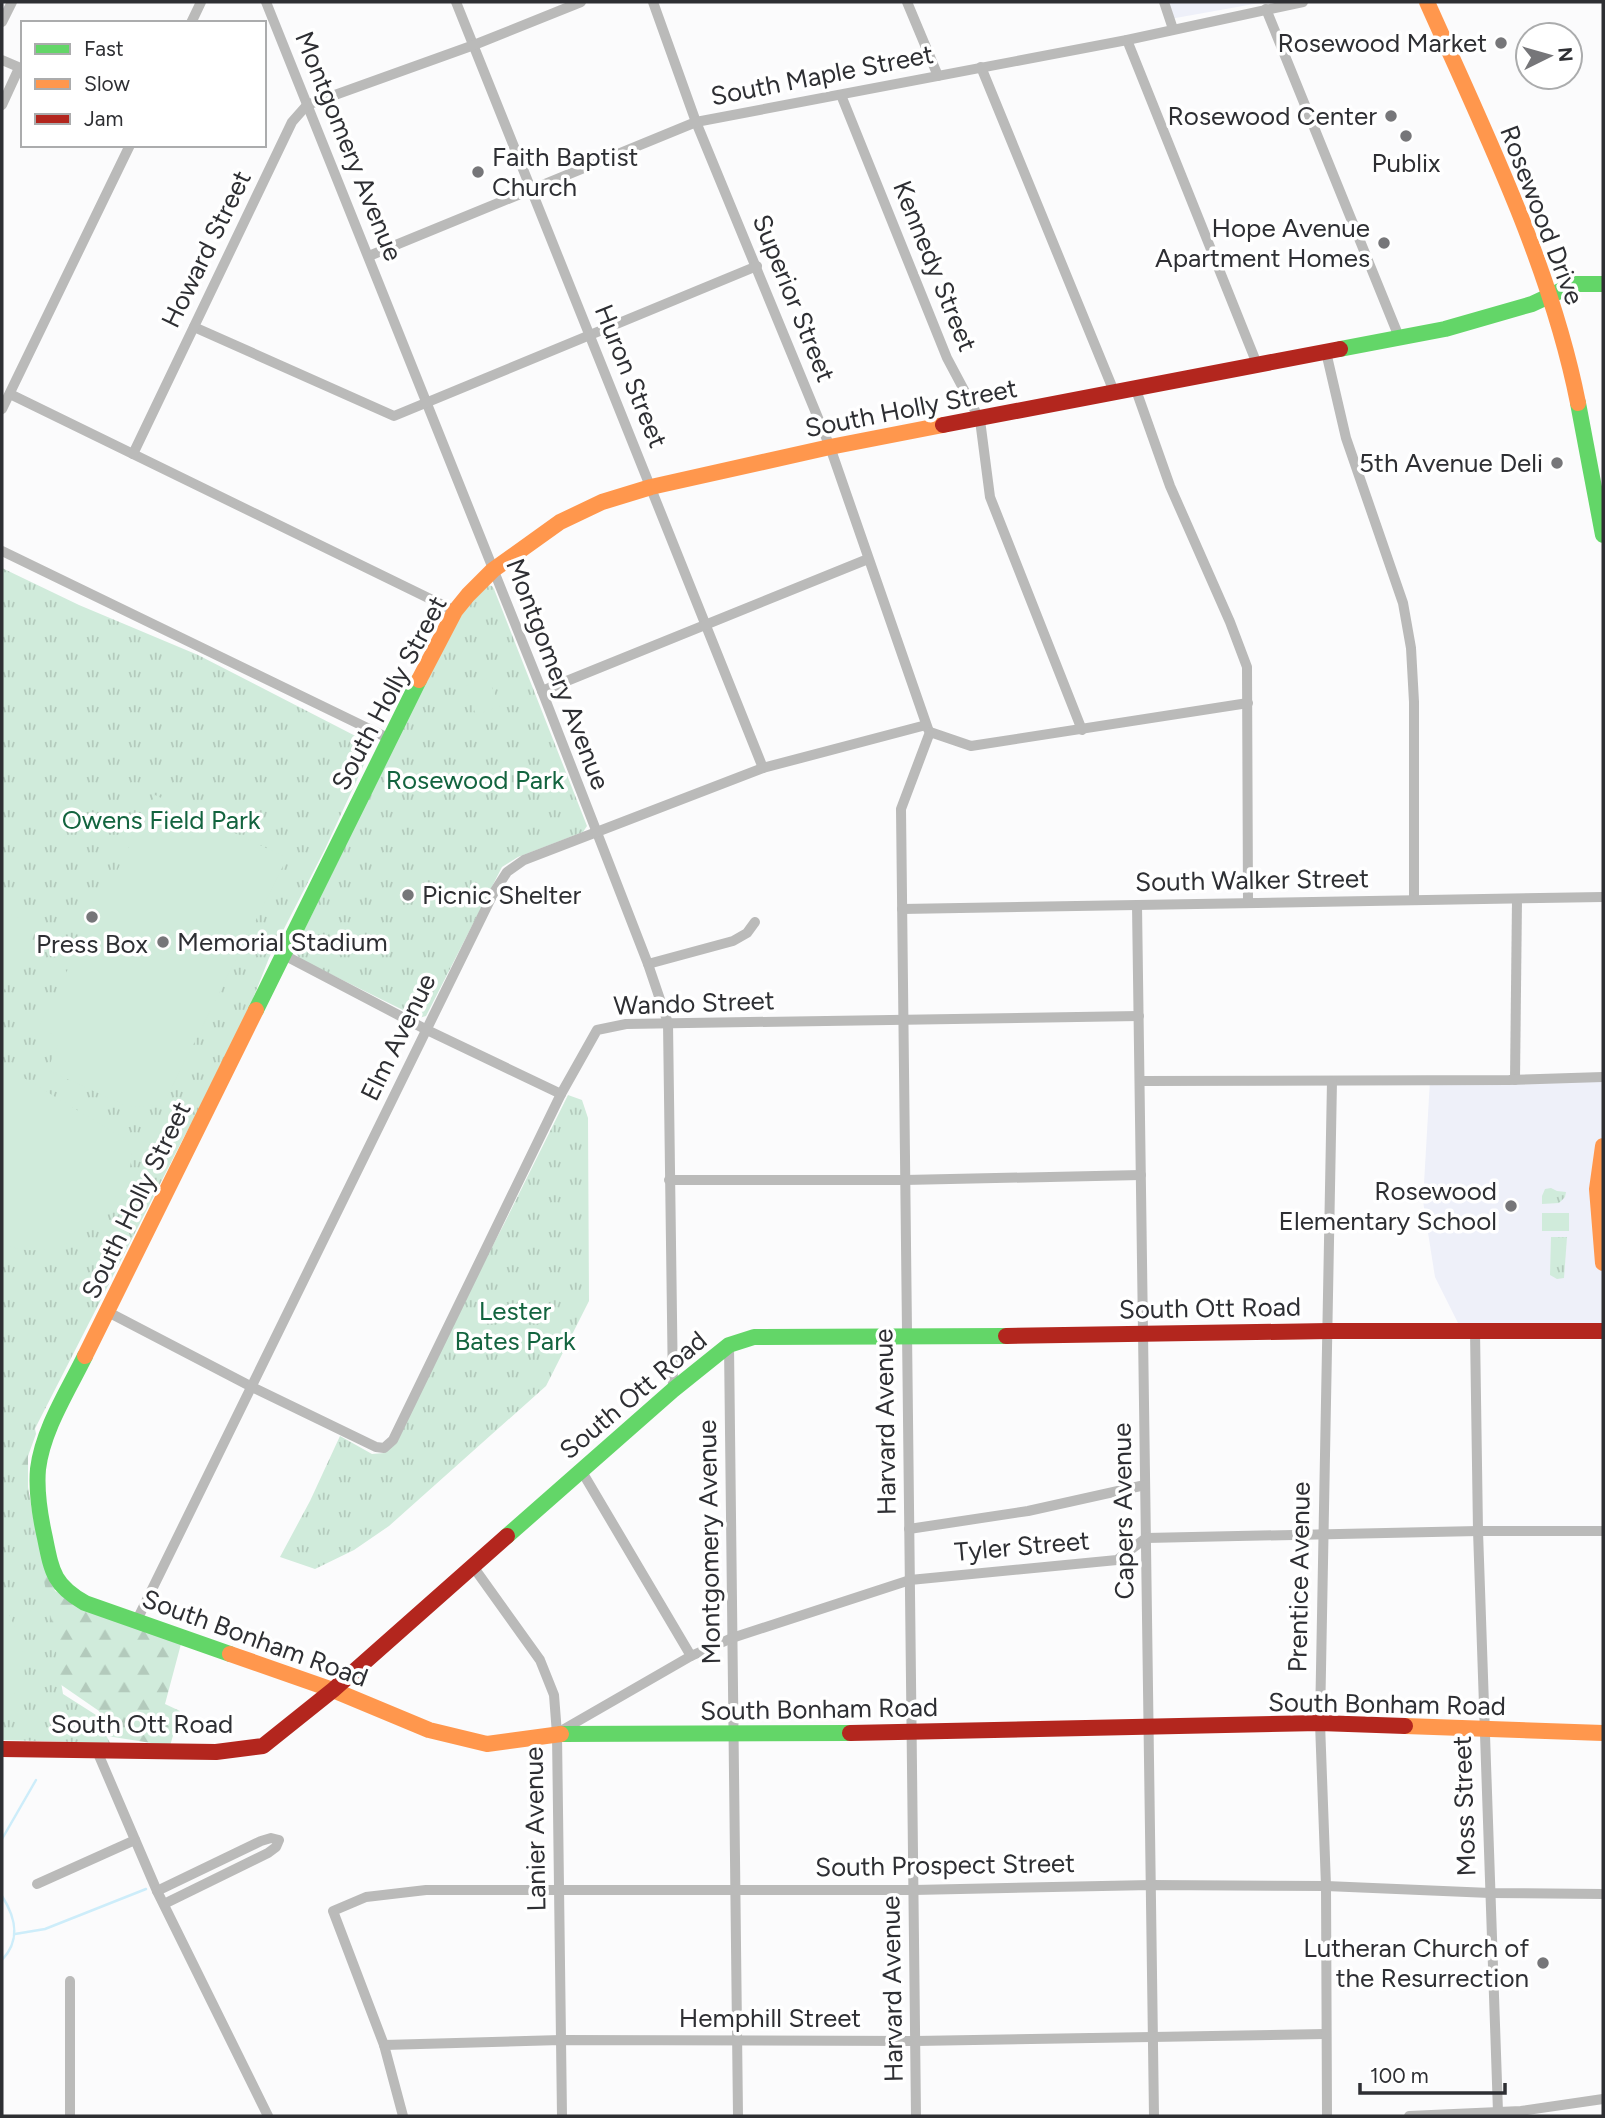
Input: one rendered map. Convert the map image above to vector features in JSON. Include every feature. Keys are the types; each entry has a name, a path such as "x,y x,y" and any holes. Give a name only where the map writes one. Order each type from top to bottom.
{"street":[{"path":"2,22 12,2"},
{"path":"192,21 201,2"},
{"name":"Montgomery Avenue","path":"266,2 542,691 649,964 668,1023 673,1390"},
{"name":"Huron Street","path":"456,2 763,768"},
{"path":"307,105 474,45 582,2"},
{"name":"Superior Street","path":"653,2 696,122 830,447 928,728"},
{"path":"907,2 938,76"},
{"path":"1164,2 1173,29"},
{"name":"South Maple Street","path":"369,256 696,122 1127,40 1303,2"},
{"name":"Rosewood Drive","path":"1427,2 1487,137 1550,295 1596,459 1603,535"},
{"path":"1266,9 1399,337"},
{"path":"1127,40 1257,364"},
{"path":"2,60 21,69 2,105"},
{"path":"981,68 1115,394"},
{"name":"Kennedy Street","path":"841,95 947,358 980,420 990,497 1083,730"},
{"name":"Howard Street","path":"133,454 292,122 307,105"},
{"path":"2,410 129,147"},
{"path":"194,327 394,416 757,266"},
{"name":"South Holly Street","path":"65,1590 56,1581 51,1565 40,1514 36,1477 38,1458 50,1427 455,611 493,570 560,522 602,502 651,487 830,447 1136,390 1467,323 1532,304 1575,284 1603,284"},
{"path":"1326,352 1346,438 1403,603 1411,648 1414,702 1414,900"},
{"path":"1136,390 1170,486 1247,667 1248,903"},
{"path":"10,394 455,611"},
{"path":"2,551 390,739"},
{"path":"542,691 868,559"},
{"path":"928,728 971,746 1248,703"},
{"name":"Elm Avenue","path":"136,1622 505,874 524,860 763,768 928,728"},
{"name":"Harvard Avenue","path":"916,2116 901,808 928,728"},
{"name":"South Walker Street","path":"902,909 1603,897"},
{"path":"1515,1080 1517,899"},
{"name":"Capers Avenue","path":"1137,905 1154,2116"},
{"path":"649,964 733,941 747,933 755,922"},
{"path":"284,955 427,1030 561,1094"},
{"name":"Wando Street","path":"252,1387 376,1447 384,1448 394,1440 561,1094 597,1030 626,1024 1139,1016"},
{"path":"1140,1080 1515,1080 1603,1077"},
{"name":"Prentice Avenue","path":"1327,2116 1326,1886 1320,1723 1332,1081"},
{"path":"1603,1146 1599,1160 1598,1211 1602,1229 1603,1264"},
{"path":"669,1180 905,1180 1141,1175"},
{"path":"108,1312 252,1387"},
{"name":"Moss Street","path":"1475,1331 1478,1531 1498,2112"},
{"name":"South Ott Road","path":"2,1749 216,1752 263,1746 333,1690 673,1390 729,1345 754,1337 1603,1331"},
{"name":"Montgomery Avenue","path":"729,1345 738,2116"},
{"path":"581,1470 691,1656"},
{"name":"Tyler Street","path":"909,1529 1028,1511 1145,1485"},
{"path":"1146,1538 1603,1531"},
{"name":"Tyler Street","path":"557,1734 691,1656 732,1638 910,1580 1116,1560 1146,1538"},
{"name":"Lanier Avenue","path":"472,1565 540,1660 554,1695 557,1734 562,2116"},
{"name":"South Bonham Road","path":"65,1590 85,1603 333,1690 429,1730 487,1744 557,1734 912,1733 1320,1723 1603,1733"},
{"path":"97,1751 157,1891 268,2116"},
{"path":"157,1891 261,1841 271,1838 279,1840 276,1847 268,1853 164,1904"},
{"path":"37,1884 135,1840"},
{"name":"South Prospect Street","path":"384,2045 333,1911 366,1897 426,1890 914,1890 1151,1885 1326,1886 1490,1893 1603,1894"},
{"path":"70,1981 70,2116"},
{"name":"Hemphill Street","path":"384,2045 561,2039 915,2041 1325,2034"},
{"path":"384,2045 403,2116"},
{"path":"1409,2116 1567,2106 1603,2099"}],"shaded area":[{"path":"1164,2 1265,2 1170,19"},
{"name":"Rosewood Elementary School","path":"1603,1077 1603,1331 1462,1331 1435,1277 1423,1201 1430,1080"}],"green space":[{"name":"Owens Field Park","path":"2,568 79,605 198,655 373,745 325,849 269,958 231,1054 184,1137 20,1458 63,1694 96,1715 110,1743 2,1740"},
{"name":"Rosewood Park","path":"487,585 494,589 587,826 583,832 518,857 502,867 426,1016 419,1018 300,959 294,951 444,644 469,602"},
{"path":"488,678 500,706 476,715 465,686"},
{"name":"Memorial Stadium","path":"155,795 287,858 163,1105 129,1107 47,1070 61,1039 39,1027"},
{"path":"2,911 21,919 35,932 2,994"},
{"path":"19,1075 125,1139 131,1152 130,1167 124,1183 101,1215 73,1239 46,1250 24,1250 2,1244 2,1088 8,1078"},
{"name":"Lester Bates Park","path":"568,1095 582,1100 588,1118 589,1301 546,1386 389,1526 354,1550 315,1569 280,1557 340,1436 372,1454 384,1453"},
{"path":"1545,1189 1566,1192 1565,1197 1559,1203 1542,1204"},
{"path":"1542,1213 1569,1213 1569,1231 1542,1231"},
{"path":"1551,1237 1567,1237 1564,1278 1557,1279 1550,1275"},
{"path":"2,1404 31,1406 36,1434 28,1456 28,1487 33,1517 55,1591 181,1644 165,1704 180,1711 170,1746 107,1736 99,1711 57,1682"},
{"path":"2,1599 19,1640 25,1670 22,1683 15,1693 2,1701"}],"waterway":[{"path":"2,1839 36,1780"},
{"path":"15,1934 45,1929 146,1889"},
{"path":"2,1896 11,1912 14,1929 12,1945 2,1960"}],"traffic: fast":[{"path":"1340,349 1445,329 1532,304 1575,284 1603,284"},
{"path":"1578,403 1603,535"},
{"path":"256,1010 419,680"},
{"path":"507,1536 673,1390 729,1345 754,1337 1006,1336"},
{"path":"85,1356 45,1439 38,1469 40,1513 56,1577 67,1590 85,1603 230,1654"},
{"path":"561,1734 850,1733"}],"traffic: slow":[{"path":"1427,2 1514,199 1551,301 1578,403"},
{"path":"419,680 455,611 468,595 493,570 560,522 602,502 651,487 943,425"},
{"path":"85,1356 256,1010"},
{"path":"1603,1146 1597,1189 1603,1263"},
{"path":"230,1654 333,1690 429,1730 487,1744 561,1734"},
{"path":"1405,1726 1603,1733"}],"traffic: jam":[{"path":"943,425 1340,349"},
{"path":"1006,1336 1328,1331 1603,1331"},
{"path":"2,1749 216,1752 263,1746 333,1690 507,1536"},
{"path":"850,1733 1320,1723 1405,1726"}],"place":[{"name":"Rosewood Market","path":"1501,43"},
{"name":"Rosewood Center","path":"1391,116"},
{"name":"Publix","path":"1406,136"},
{"name":"Faith Baptist Church","path":"478,172"},
{"name":"Hope Avenue Apartment Homes","path":"1384,243"},
{"name":"5th Avenue Deli","path":"1557,463"},
{"name":"Picnic Shelter","path":"408,895"},
{"name":"Press Box","path":"92,917"},
{"name":"Memorial Stadium","path":"163,942"},
{"name":"Rosewood Elementary School","path":"1511,1206"},
{"name":"Lutheran Church of the Resurrection","path":"1543,1963"}]}
